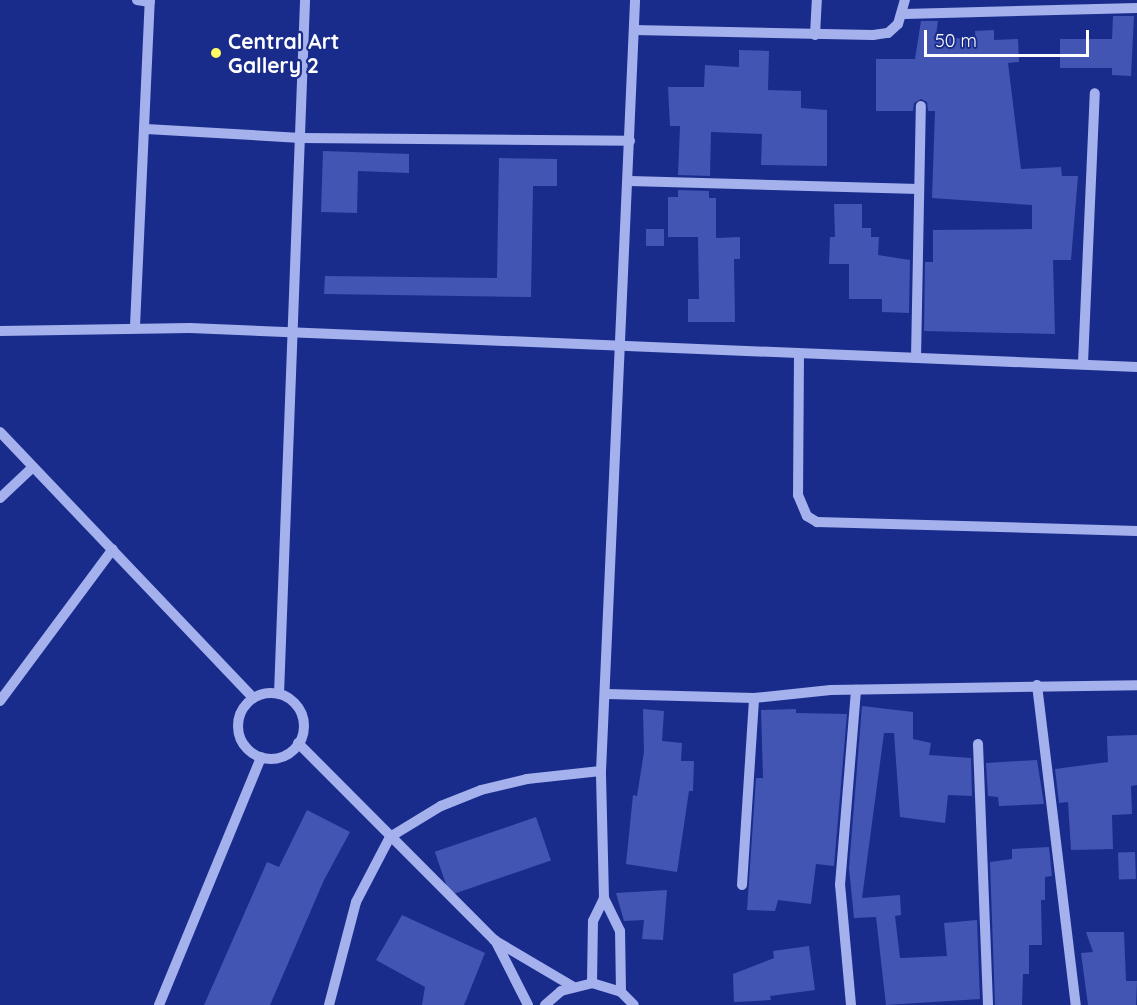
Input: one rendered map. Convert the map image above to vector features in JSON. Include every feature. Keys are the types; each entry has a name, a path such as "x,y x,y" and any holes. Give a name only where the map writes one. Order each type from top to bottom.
{"street":[{"path":"135,326 146,129 150,1 137,0"},
{"path":"279,694 305,0"},
{"path":"621,992 620,931 604,898 602,771 630,181 635,0"},
{"path":"815,35 817,0"},
{"path":"634,30 815,35 888,33 904,14 905,0"},
{"path":"904,14 1137,8"},
{"path":"1083,363 1095,93"},
{"path":"916,358 921,106"},
{"path":"146,129 301,138 630,141"},
{"path":"630,181 919,189"},
{"path":"0,331 135,326 621,348 1083,363 1137,367"},
{"path":"799,354 798,495 807,516 818,522 1137,531"},
{"path":"0,432 253,698"},
{"path":"0,498 33,467"},
{"path":"0,701 113,549"},
{"path":"1037,685 1076,1005"},
{"path":"607,694 754,698 856,690 1137,685"},
{"path":"851,1005 840,885 856,690"},
{"path":"279,694 299,709 304,721 298,743 288,754 261,757 242,743 238,730 238,718 253,698 279,694"},
{"path":"742,885 754,698"},
{"path":"298,743 495,940 572,986"},
{"path":"978,744 988,1005"},
{"path":"159,1005 261,757"},
{"path":"329,1005 356,902 390,837 441,806 481,790 527,779 602,771"},
{"path":"592,983 593,921 604,898"},
{"path":"495,940 528,1005"},
{"path":"546,1005 572,986 592,983 621,992 636,1004"}],"building":[{"path":"1113,16 1134,16 1131,76 1112,75 1112,68 1060,68 1060,39 1112,39"},
{"path":"921,21 938,21 936,35 976,41 975,31 994,30 994,40 1018,39 1019,62 1008,63 1021,169 1061,167 1062,176 1078,176 1071,260 1053,260 1055,334 924,331 925,262 933,262 933,230 1032,229 1032,205 932,198 935,111 928,111 927,102 921,99 914,103 913,111 876,111 876,59 915,59"},
{"path":"739,50 769,51 768,90 801,91 801,108 827,110 827,166 761,165 762,134 711,132 710,176 678,175 680,126 670,126 668,87 704,87 705,65 739,67"},
{"path":"323,151 409,154 409,173 358,171 357,213 321,212"},
{"path":"499,158 557,159 557,186 533,186 531,297 324,294 325,276 497,278"},
{"path":"678,190 709,191 709,198 716,198 716,238 740,237 740,259 734,259 735,322 688,322 688,299 699,299 698,237 668,237 668,197 678,197"},
{"path":"834,204 862,204 862,228 871,228 871,237 879,237 878,255 910,260 909,313 882,312 882,299 849,299 849,264 829,264 830,237 835,237"},
{"path":"646,229 664,229 664,246 646,246"},
{"path":"862,706 913,712 913,739 931,743 929,755 971,758 972,796 948,795 945,823 900,817 894,733 884,733 862,898 900,895 901,915 895,916 900,958 947,956 944,923 977,920 980,999 886,1005 876,917 854,918 849,868"},
{"path":"643,709 664,711 662,741 682,743 681,761 694,761 693,791 689,791 677,872 626,864 633,795 637,796 644,752"},
{"path":"796,709 796,713 847,714 834,866 816,864 811,904 778,900 775,911 747,910 756,778 763,778 761,710"},
{"path":"1137,735 1137,785 1131,786 1132,814 1112,815 1113,849 1071,850 1068,802 1059,803 1055,769 1108,762 1107,736"},
{"path":"1037,760 1044,804 999,806 998,797 988,796 986,763"},
{"path":"307,810 350,832 324,880 270,1005 204,1005 267,862 279,867"},
{"path":"536,817 551,860 450,895 435,852"},
{"path":"1049,847 1052,876 1045,877 1045,900 1041,900 1042,945 1029,945 1029,974 1023,974 1022,1005 995,1005 990,862 1012,859 1012,849"},
{"path":"1135,852 1136,879 1119,880 1118,853"},
{"path":"667,890 663,940 642,939 644,920 624,921 616,893"},
{"path":"402,915 485,953 464,1005 422,1005 425,987 376,960"},
{"path":"1086,932 1124,932 1126,981 1137,981 1136,1005 1088,1005 1081,953 1093,952"},
{"path":"809,946 815,990 770,996 771,1000 734,1002 733,974 774,958 773,951"}],"place":[{"name":"Central Art Gallery 2","path":"216,53"}]}
